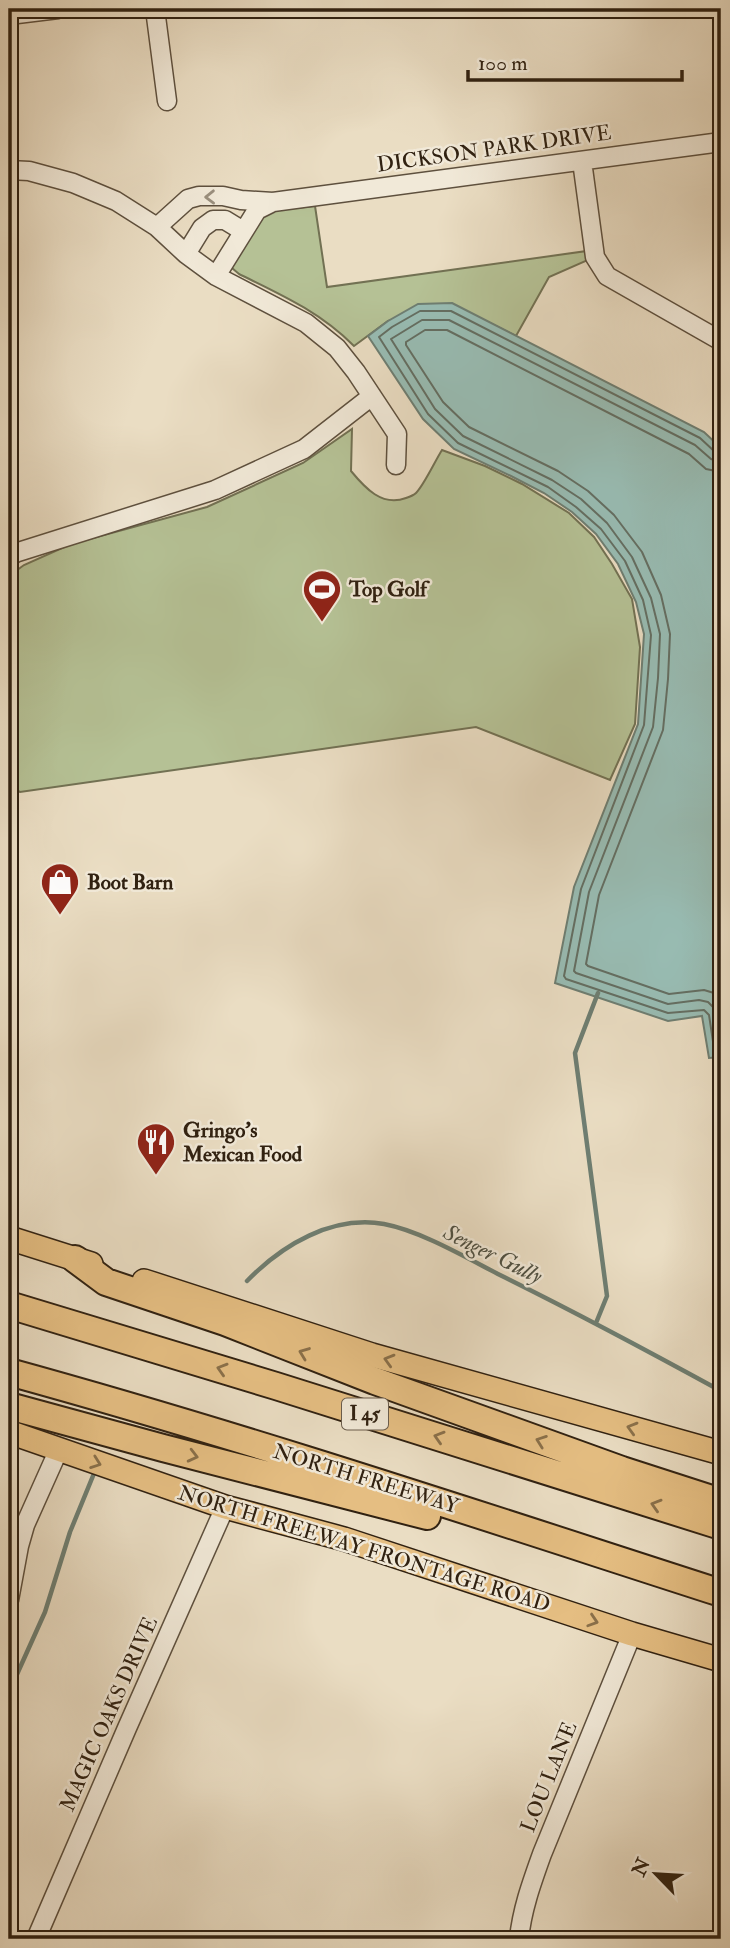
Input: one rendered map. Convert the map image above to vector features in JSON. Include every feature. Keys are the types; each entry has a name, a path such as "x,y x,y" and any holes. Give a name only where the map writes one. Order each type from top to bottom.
{"highway":[{"path":"75,1259 106,1282 225,1322 375,1381 609,1466 721,1502"},
{"name":"I 45","path":"9,1305 721,1525"},
{"name":"NORTH FREEWAY","path":"9,1372 253,1444 721,1594"},
{"path":"9,1406 417,1513 584,1567 621,1561"}],"main road":[{"path":"9,1238 372,1355 721,1453"},
{"name":"NORTH FREEWAY FRONTAGE ROAD","path":"9,1432 225,1507 344,1539 632,1634 721,1660"}],"street":[{"path":"9,15 58,9"},
{"path":"155,9 167,101"},
{"name":"DICKSON PARK DRIVE","path":"157,227 188,199 199,196 273,202 721,142"},
{"path":"582,161 595,257 607,276 721,341"},
{"path":"9,170 29,171 73,183 116,201 157,227 186,254 216,276 306,324 337,348 397,434 396,465"},
{"path":"216,276 257,210 273,202"},
{"path":"186,254 202,228 213,220 225,220 243,231"},
{"path":"9,558 15,553 215,490 304,449 372,396"},
{"path":"9,1600 24,1525 59,1449"},
{"name":"MAGIC OAKS DRIVE","path":"36,1939 225,1507"},
{"name":"LOU LANE","path":"519,1939 521,1921 542,1854 632,1634"}],"green space":[{"path":"315,206 327,287 587,251 588,260 549,277 516,336 452,304 388,321 354,346 314,314 232,268 232,260 265,213"},
{"name":"Top Golf","path":"352,429 351,471 362,484 382,498 397,500 415,494 442,450 522,484 569,513 594,537 632,599 640,647 635,724 610,780 476,727 20,792 9,786 9,576 24,565 71,544 207,507 303,463"}],"water":[{"path":"452,303 704,432 721,448 721,1057 709,1058 702,1016 668,1021 555,983 574,887 638,724 644,634 636,602 618,564 596,534 572,512 544,493 454,449 423,419 368,336 418,304"}],"waterway":[{"path":"596,1323 607,1296 575,1053 598,993"},
{"name":"Senger Gully","path":"247,1281 276,1256 309,1236 346,1224 384,1224 444,1246 721,1391"},
{"name":"Senger Gully","path":"9,1692 45,1612 70,1532 95,1471"}],"place":[{"name":"Top Golf","path":"322,623"},
{"name":"Boot Barn","path":"60,916"},
{"name":"Gringo's Mexican Food","path":"156,1176"}]}
